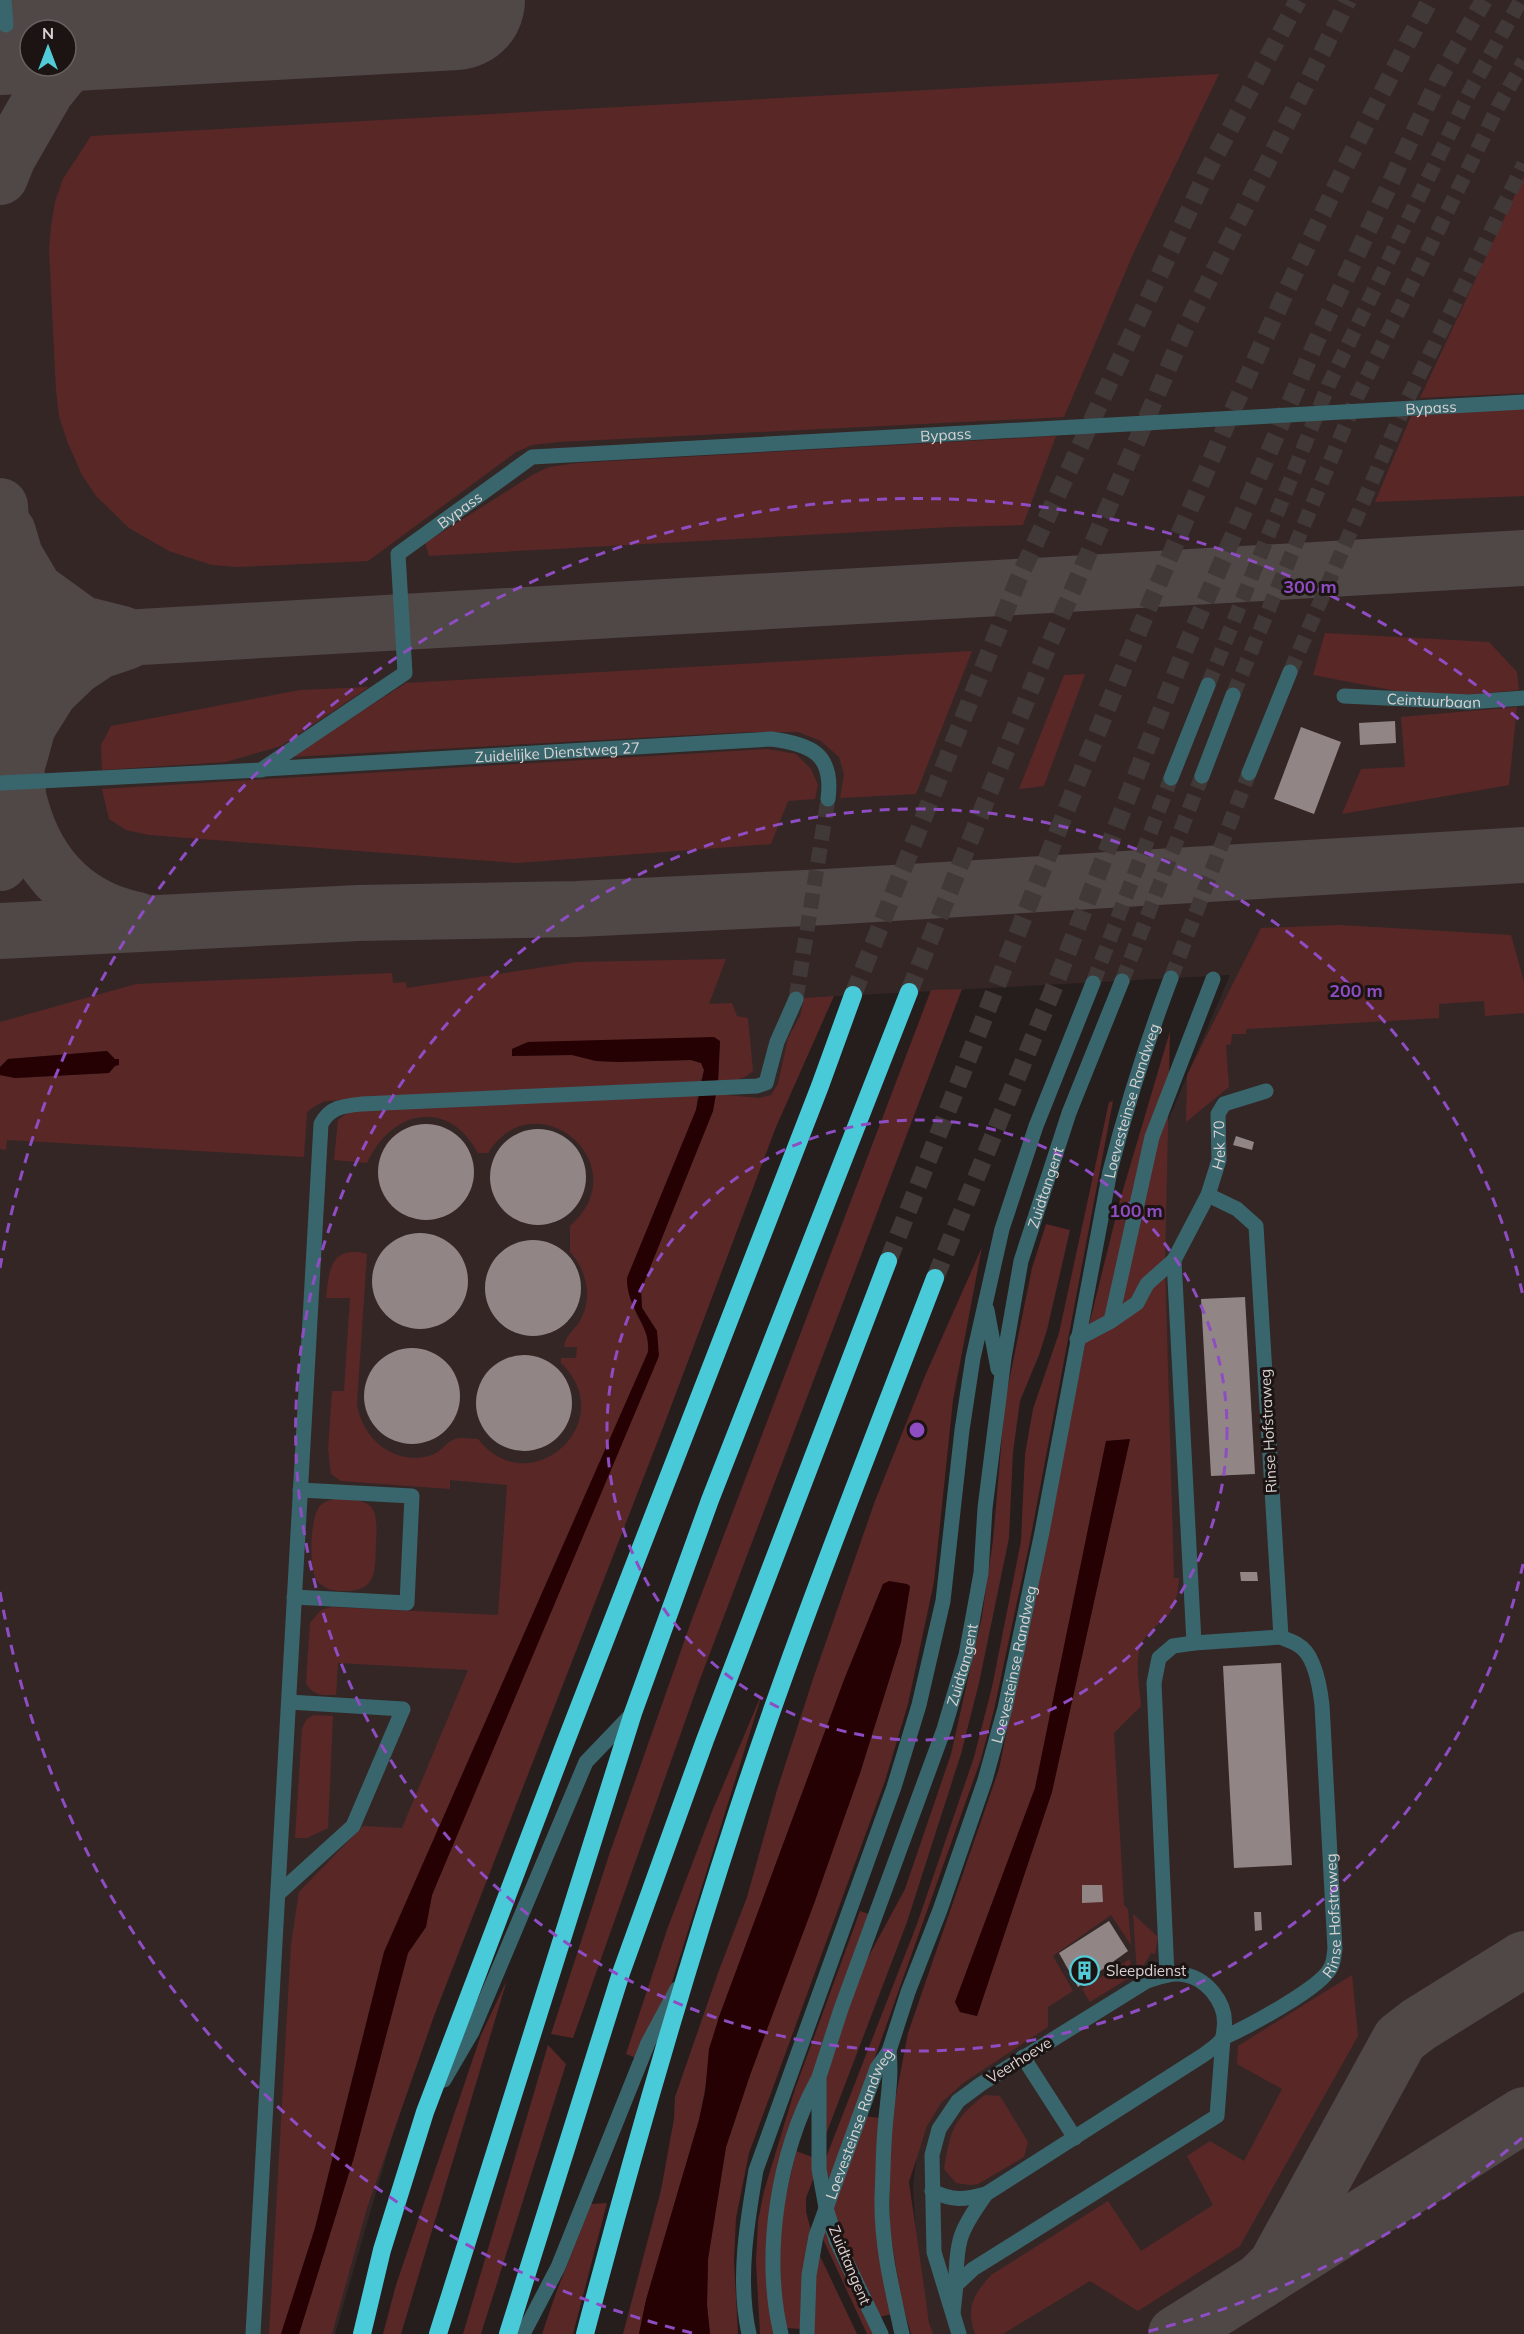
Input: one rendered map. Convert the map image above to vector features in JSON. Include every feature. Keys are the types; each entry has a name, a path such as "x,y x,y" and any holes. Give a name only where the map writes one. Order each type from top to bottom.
{"highway":[{"path":"438,2334 633,1713 710,1500 909,992"},
{"path":"362,2334 382,2250 425,2112 854,995"},
{"path":"508,2334 621,1973 705,1740 888,1260"},
{"path":"586,2333 687,1969 738,1810 808,1612 934,1278"}],"street":[{"path":"4,0 6,25"},
{"name":"Bypass","path":"261,770 405,673 398,554 532,457 1524,402"},
{"path":"1249,773 1290,672"},
{"path":"1171,778 1208,685"},
{"path":"1202,776 1233,695"},
{"name":"Ceintuurbaan","path":"1344,696 1469,702 1524,698"},
{"name":"Zuidelijke Dienstweg 27","path":"0,783 261,770 771,739 793,742 814,752 826,764 830,774 829,792"},
{"name":"Loevesteinse Randweg","path":"807,2334 809,2274 816,2236 877,2068 890,2051 908,1992 985,1780 1005,1708 1042,1532 1110,1171 1124,1114 1171,978"},
{"path":"1111,1321 1152,1137 1213,979"},
{"name":"Zuidtangent","path":"881,2334 836,2240 826,2208 819,2169 819,2077 841,2009 944,1729 966,1655 981,1573 985,1508 1000,1383 1021,1261 1069,1113 1122,981"},
{"path":"749,2334 745,2315 745,2232 756,2170 894,1787 919,1705 943,1601 962,1430 973,1358 1002,1229 1036,1126 1093,983"},
{"path":"253,2334 321,1125 327,1113 340,1107 362,1104 757,1086 766,1083 777,1042 796,999"},
{"name":"Hek 70","path":"1208,1195 1219,1160 1218,1114 1224,1104 1266,1091"},
{"path":"1077,1339 1111,1321 1137,1303 1147,1284 1174,1260 1208,1195"},
{"name":"Rinse Hofstraweg","path":"1208,1195 1237,1209 1256,1226 1281,1637 1301,1646 1312,1664 1319,1684 1335,1949 1331,1968 1320,1981 1246,2028 1222,2038"},
{"path":"1174,1260 1194,1643"},
{"path":"986,1301 1000,1383"},
{"path":"294,1598 407,1603 412,1496 300,1490"},
{"path":"956,2284 973,2269 1217,2116 1225,2022 1222,2006 1214,1992 1199,1981 1180,1974 1167,1975 1154,1683 1159,1658 1173,1646 1281,1637"},
{"path":"278,1894 353,1826 403,1709 289,1702"},
{"path":"425,2112 472,2032 586,1762 633,1713"},
{"path":"523,2334 558,2267 648,2043 687,1969"},
{"name":"Veerhoeve","path":"953,2313 934,2252 932,2155 939,2130 958,2101 981,2084 1147,1981 1167,1975"},
{"path":"932,2191 947,2198 965,2200 986,2194 1205,2054 1222,2038"},
{"name":"Zuidtangent","path":"890,2051 892,2072 885,2127 882,2200 891,2287 902,2334"},
{"path":"1023,2057 1075,2138"},
{"path":"781,2334 774,2274 774,2232 778,2195 790,2150 809,2096 819,2077"},
{"path":"959,2334 953,2313 956,2254 965,2223 986,2194"}],"shaded area":[{"path":"0,0 1524,0 1524,2334 932,2334 917,2259 913,2185 920,2132 1148,1191 1169,1118 1230,975 822,997 431,2003 335,2334 0,2334"},
{"path":"1219,74 1133,254 1064,417 532,445 516,452 368,561 238,567 212,565 169,551 129,528 96,496 82,475 59,416 49,248 51,226 55,202 63,179 91,136"},
{"path":"1524,176 1524,393 1420,398"},
{"path":"1524,409 1524,496 1375,502 1411,416"},
{"path":"1056,436 1023,525 429,556 425,543 534,474 549,467 577,463"},
{"path":"1325,633 1489,642 1517,672 1519,690 1433,698 1313,675"},
{"path":"972,651 916,794 840,798 844,774 839,757 821,741 798,732 747,732 290,757 406,683"},
{"path":"1085,674 1044,786 1019,789 1064,675"},
{"path":"369,687 281,746 226,762 102,770 101,745 111,726 300,690"},
{"path":"1517,707 1509,785 1342,814 1361,769 1405,767 1401,717"},
{"path":"767,749 796,754 811,769 818,785 815,799 788,801 771,844 517,863 149,835 126,830 109,819 102,789"},
{"path":"1340,925 1511,935 1524,982 1524,1013 1485,1016 1484,1001 1439,1004 1439,1018 1246,1029 1246,1034 1232,1034 1231,1044 1226,1045 1229,1087 1186,1122 1187,1075 1261,928"},
{"path":"726,959 709,1004 732,1003 737,1016 748,1018 753,1071 737,1080 718,1082 720,1041 528,1042 512,1049 512,1056 572,1055 596,1061 618,1062 691,1060 701,1063 704,1070 700,1083 325,1101 307,1112 304,1157 7,1140 6,1150 0,1149 0,1075 15,1078 109,1073 119,1060 115,1060 107,1051 8,1059 0,1067 0,1022 136,984 392,973 393,983 406,982 407,988 577,962"},
{"path":"962,989 699,1682 573,2038 551,2034 609,1855 692,1619 931,990"},
{"path":"834,996 776,1127 664,1425 434,2016 367,2208 332,2334 299,2334 354,2157 408,1953 426,1927 432,1895 657,1331 642,1307 641,1290 713,1111 716,1094 759,1098 771,1095 778,1084 788,1038 800,1016 804,998"},
{"path":"1170,1031 1165,1264 1174,1578 1179,1578 1177,1597 1172,1610 1150,1632 1141,1645 1138,1667 1141,1706 1114,1733 1124,1905 1128,1909 1131,1945 1111,1915 1053,1956 1073,1991 1048,2007 1048,2027 963,2083 941,2103 927,2126 909,2182 929,2322 933,2334 911,2334 901,2298 890,2230 889,2132 908,2033 999,1769 1089,1325 1120,1200","holes":["1130,1439 1052,1792 977,2016 960,2012 955,2002 1035,1788 1106,1441"]},
{"path":"714,1037 720,1041 718,1082 713,1111 641,1290 642,1308 657,1331 659,1356 432,1895 426,1927 408,1953 354,2157 299,2334 281,2334 315,2228 384,1952 648,1352 646,1333 630,1298 627,1278 696,1110 704,1070 701,1063 691,1060 618,1062 596,1061 572,1055 512,1056 512,1049 528,1042"},
{"path":"107,1051 115,1059 119,1059 119,1065 109,1073 15,1078 0,1075 0,1067 8,1059"},
{"path":"698,1095 696,1110 627,1278 636,1314 647,1333 648,1352 384,1952 315,2228 281,2334 269,2334 291,1944 299,1892 363,1826 402,1828 468,1670 338,1663 336,1695 318,1694 306,1683 310,1623 321,1610 332,1607 498,1615 507,1485 450,1480 450,1489 341,1481 331,1474 328,1449 332,1391 344,1391 350,1298 326,1298 334,1262 346,1253 367,1254 357,1404 366,1428 382,1447 405,1457 418,1458 435,1454 455,1439 478,1439 499,1457 521,1463 543,1460 562,1448 575,1430 581,1409 577,1386 561,1363 561,1358 576,1358 577,1347 564,1347 566,1339 581,1319 587,1302 584,1275 570,1252 570,1226 589,1202 593,1178 587,1156 573,1138 553,1127 530,1124 508,1132 488,1153 478,1153 466,1135 451,1123 436,1118 420,1117 405,1122 390,1131 377,1145 367,1163 334,1160 338,1120 350,1111"},
{"path":"1113,1101 1030,1541 994,1710 981,1759 831,2181 826,2181 825,2160 917,1924 974,1757 992,1687 1021,1541 1025,1454 1033,1409 1059,1333 1109,1102"},
{"path":"1046,1224 1070,1230 1047,1330 1020,1401 1013,1452 1009,1538 979,1683 961,1754 907,1922 825,2137 826,2079 844,2018 865,1963 905,1889 951,1754 982,1616 993,1540 1005,1401 1032,1268"},
{"path":"982,1247 953,1400 934,1582 908,1704 885,1781 749,2153 736,2218 734,2261 738,2334 710,2334 707,2305 708,2259 726,2147 860,1773 901,1642 910,1587 883,1584 844,1680 719,2017 699,2120 646,2300 639,2334 623,2334 661,2190 674,2119 675,2097 747,1897 777,1790 813,1679 875,1501 925,1376"},
{"path":"1130,1439 1052,1792 977,2016 960,2012 955,2002 1035,1788 1106,1441"},
{"path":"334,1499 366,1503 374,1513 376,1531 374,1571 368,1584 362,1588 336,1591 318,1582 315,1576 311,1545 316,1514 322,1504"},
{"path":"889,1581 910,1586 901,1642 860,1773 726,2147 708,2259 707,2305 710,2334 639,2334 646,2300 699,2120 705,2093 709,2049 719,2017 844,1680 883,1584"},
{"path":"763,1691 647,2062 626,2054 668,1927 713,1809"},
{"path":"315,1715 333,1716 328,1828 307,1838 295,1838 302,1729 307,1720"},
{"path":"860,1911 871,1915 780,2165 776,2334 760,2334 756,2262 758,2221 764,2191 795,2089"},
{"path":"1133,1914 1158,1937 1155,1954 1151,1953 1137,1973"},
{"path":"1130,1959 1132,1976 1090,2002 1082,1989"},
{"path":"1352,1975 1358,2036 1240,2246 1138,2311 1090,2281 1003,2334 975,2334 971,2309 976,2295 991,2275 1108,2201 1141,2251 1213,2205 1187,2156 1210,2141 1244,2161 1282,2089 1237,2064 1238,2046"},
{"path":"507,1980 401,2334 383,2334 396,2285 481,2035"},
{"path":"548,2045 566,2064 481,2334 463,2334"},
{"path":"985,2095 1000,2096 1028,2142 1024,2157 978,2184 956,2183 944,2169 951,2135 966,2111"},
{"path":"864,2116 880,2118 892,2314 879,2317 841,2238 831,2206"},
{"path":"796,2151 812,2157 814,2177 806,2198 806,2212 812,2234 802,2329 785,2328 781,2301 779,2226"},
{"path":"607,2203 573,2334 542,2334 591,2204"},
{"path":"824,2230 828,2230 876,2334 867,2334 822,2237"},
{"path":"820,2256 857,2334 811,2334 813,2276"}],"building":[{"path":"1395,721 1396,743 1360,745 1359,723"},
{"path":"1301,727 1341,742 1314,814 1274,799"},
{"path":"426,1124 445,1127 460,1138 471,1153 474,1172 471,1191 460,1206 445,1217 426,1220 407,1217 392,1206 381,1191 378,1172 381,1153 392,1138 407,1127"},
{"path":"538,1129 557,1132 572,1143 583,1158 586,1177 583,1196 572,1211 557,1222 538,1225 519,1222 504,1211 493,1196 490,1177 493,1158 504,1143 519,1132"},
{"path":"1236,1136 1254,1142 1252,1150 1233,1145"},
{"path":"420,1233 439,1236 454,1247 465,1262 468,1281 465,1300 454,1315 439,1326 420,1329 401,1326 386,1315 375,1300 372,1281 375,1262 386,1247 401,1236"},
{"path":"533,1240 552,1243 567,1254 578,1269 581,1288 578,1307 567,1322 552,1333 533,1336 514,1333 499,1322 488,1307 485,1288 488,1269 499,1254 514,1243"},
{"path":"1245,1297 1255,1474 1211,1476 1201,1299"},
{"path":"412,1348 431,1351 446,1362 457,1377 460,1396 457,1415 446,1430 431,1441 412,1444 393,1441 378,1430 367,1415 364,1396 367,1377 378,1362 393,1351"},
{"path":"524,1355 543,1358 558,1369 569,1384 572,1403 569,1422 558,1437 543,1448 524,1451 505,1448 490,1437 479,1422 476,1403 479,1384 490,1369 505,1358"},
{"path":"1240,1572 1257,1572 1258,1581 1241,1581"},
{"path":"1281,1663 1292,1865 1234,1868 1223,1666"},
{"path":"1082,1885 1102,1885 1103,1902 1082,1903"},
{"path":"1254,1912 1261,1912 1262,1930 1255,1931"},
{"name":"Sleepdienst","path":"1109,1921 1128,1951 1078,1987 1059,1953"}],"taxiway":[{"path":"0,177 8,157 46,91 71,60 111,33 156,17"},
{"path":"0,506 18,795 12,836 0,863"},
{"path":"8,532 15,556 35,590 82,624 122,634"},
{"path":"0,645 1524,558"},
{"path":"19,759 28,726 50,691 75,667 99,651 126,642"},
{"path":"17,791 32,837 43,858 56,875 72,891 91,903 137,920"},
{"path":"0,931 358,913 577,909 826,897 1524,855"},
{"path":"1259,2282 1276,2265 1400,2039 1418,2025 1524,1959"},
{"path":"1176,2334 1524,2115"}],"runway":[{"path":"0,25 455,0"}],"tunnel":[{"path":"853,995 1018,580 1206,174 1298,0"},
{"path":"909,992 1043,659 1185,329 1348,0"},
{"path":"888,1261 1142,623 1209,465 1352,153 1430,0"},
{"path":"935,1278 1055,985 1187,644 1315,344 1438,81 1484,0"},
{"path":"1208,685 1329,384 1470,91 1521,0"},
{"path":"1233,695 1357,397 1498,107 1524,61"},
{"path":"1290,672 1408,398 1524,164"},
{"path":"1171,978 1249,773"},
{"path":"1122,981 1202,776"},
{"path":"1093,983 1171,778"},
{"path":"796,999 828,799"}],"place":[{"name":"Sleepdienst","path":"1085,1970"}]}
